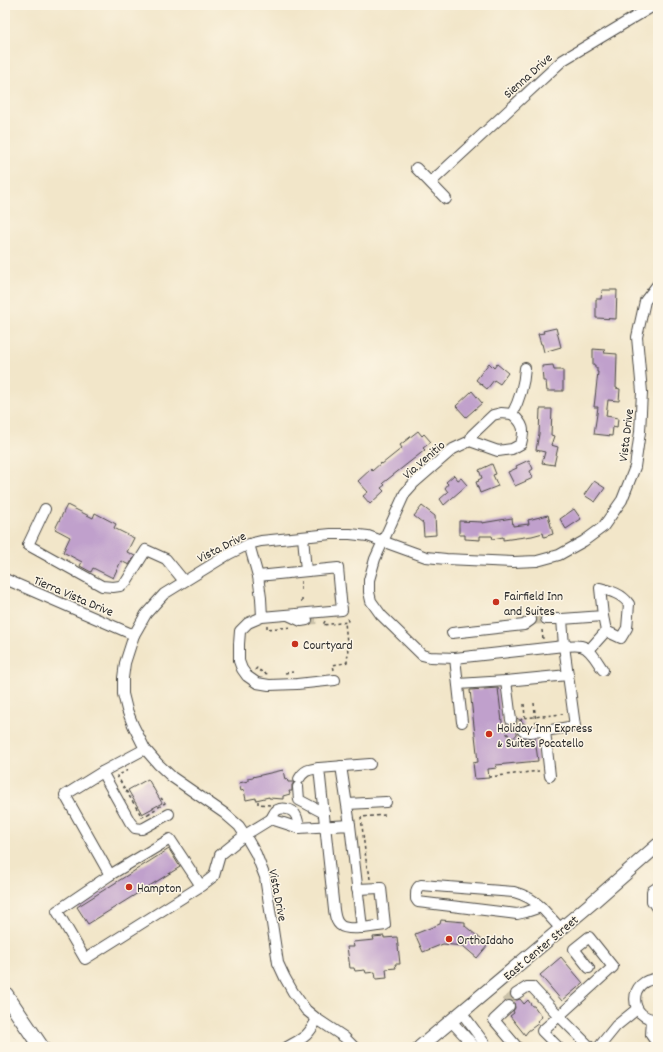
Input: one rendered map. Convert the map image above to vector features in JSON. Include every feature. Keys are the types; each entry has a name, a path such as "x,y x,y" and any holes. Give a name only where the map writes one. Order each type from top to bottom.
{"highway":[{"path":"5,994 41,1047"}],"main road":[{"name":"East Center Street","path":"420,1047 658,845"}],"street":[{"name":"Sienna Drive","path":"431,182 563,60 655,5"},
{"path":"416,168 446,199"},
{"name":"Vista Drive","path":"354,1047 344,1037 306,1010 285,978 278,963 265,877 256,854 239,826 224,813 172,777 145,749 127,710 123,694 124,663 134,635 146,614 164,594 228,554 249,544 261,541 331,534 350,534 368,536 426,557 513,562 537,561 559,554 584,541 603,527 622,500 635,468 640,432 642,392 637,336 645,301 658,284"},
{"path":"512,414 519,401 523,388 525,368"},
{"path":"512,414 520,420 522,426 524,435 521,444 512,449 498,451 470,441 472,434 493,415 512,414"},
{"name":"Via Venitio","path":"470,441 453,449 414,483 405,493 375,559 369,580 371,601 381,615 422,655 430,657 455,658 564,646 583,646 589,650"},
{"path":"44,509 28,545 102,586 120,586 126,582 146,550 166,559 184,581"},
{"path":"303,537 303,573"},
{"path":"249,544 258,576 264,620"},
{"path":"258,576 303,573 338,568 342,610 319,619 311,620 300,621 288,615"},
{"name":"Tierra Vista Drive","path":"5,579 134,635"},
{"path":"600,588 625,599 629,604 627,628 621,638 606,630 603,616 600,588"},
{"path":"326,615 288,615 248,624 240,631 239,660 242,669 247,676 257,683 269,685 297,684 335,678"},
{"path":"546,619 603,616"},
{"path":"506,681 515,728 530,732 575,726 564,646 562,619"},
{"path":"452,632 524,625 531,620"},
{"path":"603,670 589,650 606,630"},
{"path":"455,658 462,722"},
{"path":"458,684 568,675"},
{"path":"545,731 546,774"},
{"path":"110,875 64,795 102,772 145,749"},
{"path":"324,813 299,800 299,783 303,773 319,768 370,764"},
{"path":"341,766 350,825 362,928"},
{"path":"319,768 336,920 341,926 347,928 385,925 381,888 357,889"},
{"path":"102,772 130,822 135,828 142,829 169,814"},
{"path":"347,804 386,802"},
{"path":"201,886 170,839 110,875 56,911 85,959 201,886 214,876 220,855 245,835 271,818 274,812 278,809 290,809 294,812 297,817 299,828"},
{"path":"271,818 299,828 350,825"},
{"path":"541,907 517,914 426,904 418,902 416,899 416,890 418,886 427,885 514,892 530,898 541,907 560,929"},
{"path":"658,887 652,891 652,901 658,910"},
{"path":"558,1047 542,1031 613,967 589,937 574,949 589,968"},
{"path":"658,979 646,981 638,988 635,998 635,1004 641,1014 655,1019 651,1035 658,1045"},
{"path":"518,996 532,987 590,1047"},
{"path":"508,1004 495,1019 517,1047"},
{"path":"599,1047 616,1026 637,1009"},
{"path":"456,1016 472,1044 460,1047"},
{"path":"456,1016 485,1044 485,1047"},
{"path":"287,1047 304,1038 311,1030 317,1019"}],"path":[{"path":"302,590 303,573"},
{"path":"326,615 323,625 345,622"},
{"path":"335,678 333,665 347,662 348,653 345,622 348,622 347,616"},
{"path":"264,620 267,629 294,627"},
{"path":"542,630 543,641"},
{"path":"253,673 257,668 268,674 269,679"},
{"path":"285,673 293,672"},
{"path":"534,703 535,718"},
{"path":"524,704 525,718"},
{"path":"515,728 523,718 535,718 568,713"},
{"path":"130,768 117,776 142,817 148,815 165,803 161,798"},
{"path":"489,777 546,774"},
{"path":"258,801 258,804 270,804"},
{"path":"370,876 367,868 361,817 385,815"}],"building":[{"path":"602,290 617,290 616,319 596,318 596,299 601,299"},
{"path":"556,328 561,347 544,352 538,334 544,333 543,331"},
{"path":"593,349 605,350 604,353 617,354 616,388 620,389 619,401 608,400 606,416 618,418 617,428 613,427 612,436 594,434 598,407 594,407 598,372 595,365 593,365"},
{"path":"489,363 494,368 497,364 508,373 500,384 494,380 487,389 476,380"},
{"path":"553,365 554,370 563,370 563,391 547,391 546,381 543,381 542,366"},
{"path":"472,391 482,403 466,417 456,406"},
{"path":"540,409 552,409 551,435 554,436 551,445 558,447 554,465 542,463 545,452 536,450 539,434"},
{"path":"418,431 422,436 424,434 431,442 423,448 425,450 383,483 385,485 381,488 384,491 370,504 363,496 368,492 358,481 371,469 372,471 402,448 400,445"},
{"path":"529,460 533,469 530,471 533,478 515,486 508,472 517,468 516,466"},
{"path":"492,464 496,474 493,475 498,486 480,493 476,482 482,478 479,470"},
{"path":"454,475 458,480 461,478 467,485 444,505 440,499 448,492 445,488 448,484 446,482"},
{"path":"594,481 605,488 595,502 584,495"},
{"path":"67,505 93,518 95,513 116,524 114,528 134,538 127,552 135,556 129,565 121,561 113,578 93,568 91,572 80,566 82,562 63,552 70,537 55,529"},
{"path":"422,506 435,516 436,535 424,536 423,523 414,516"},
{"path":"574,509 581,519 566,529 560,519"},
{"path":"548,515 553,534 544,537 543,533 503,540 503,537 493,539 492,536 480,536 480,540 465,539 465,535 459,535 459,521 482,523 512,518 513,526 529,524 528,520"},
{"name":"Holiday Inn Express & Suites Pocatello","path":"498,688 503,730 507,725 515,725 517,718 525,724 518,727 517,734 513,739 535,738 538,761 496,765 497,768 488,769 489,778 475,779 473,763 478,762 470,690"},
{"path":"283,770 285,780 287,779 288,782 294,782 292,785 292,791 289,791 290,794 283,796 283,799 269,797 256,800 256,798 246,800 244,790 241,791 239,783 248,781 248,778"},
{"path":"148,779 162,803 142,814 128,790"},
{"name":"Hampton","path":"169,849 180,867 88,924 77,907"},
{"name":"OrthoIdaho","path":"441,920 465,922 465,926 488,945 477,958 463,946 443,944 423,952 415,934 440,924"},
{"path":"384,936 384,938 397,937 400,964 395,964 396,968 386,969 387,978 376,979 375,972 366,973 365,970 355,971 354,968 350,968 347,947 354,947 353,942 374,940 373,937"},
{"path":"561,957 583,983 562,1001 540,975"},
{"path":"510,995 513,1000 520,999 524,1004 528,1000 542,1017 537,1021 539,1023 525,1035 510,1016 514,1013 514,1002 511,1000 504,1000"}],"tunnel":[{"path":"307,620 316,619"},
{"path":"531,620 546,619"},
{"path":"511,720 523,731"},
{"path":"506,1003 516,994"}],"place":[{"name":"Fairfield Inn and Suites","path":"496,602"},
{"name":"Courtyard","path":"295,644"},
{"name":"Holiday Inn Express & Suites Pocatello","path":"489,734"},
{"name":"Hampton","path":"129,887"},
{"name":"OrthoIdaho","path":"449,939"}]}
